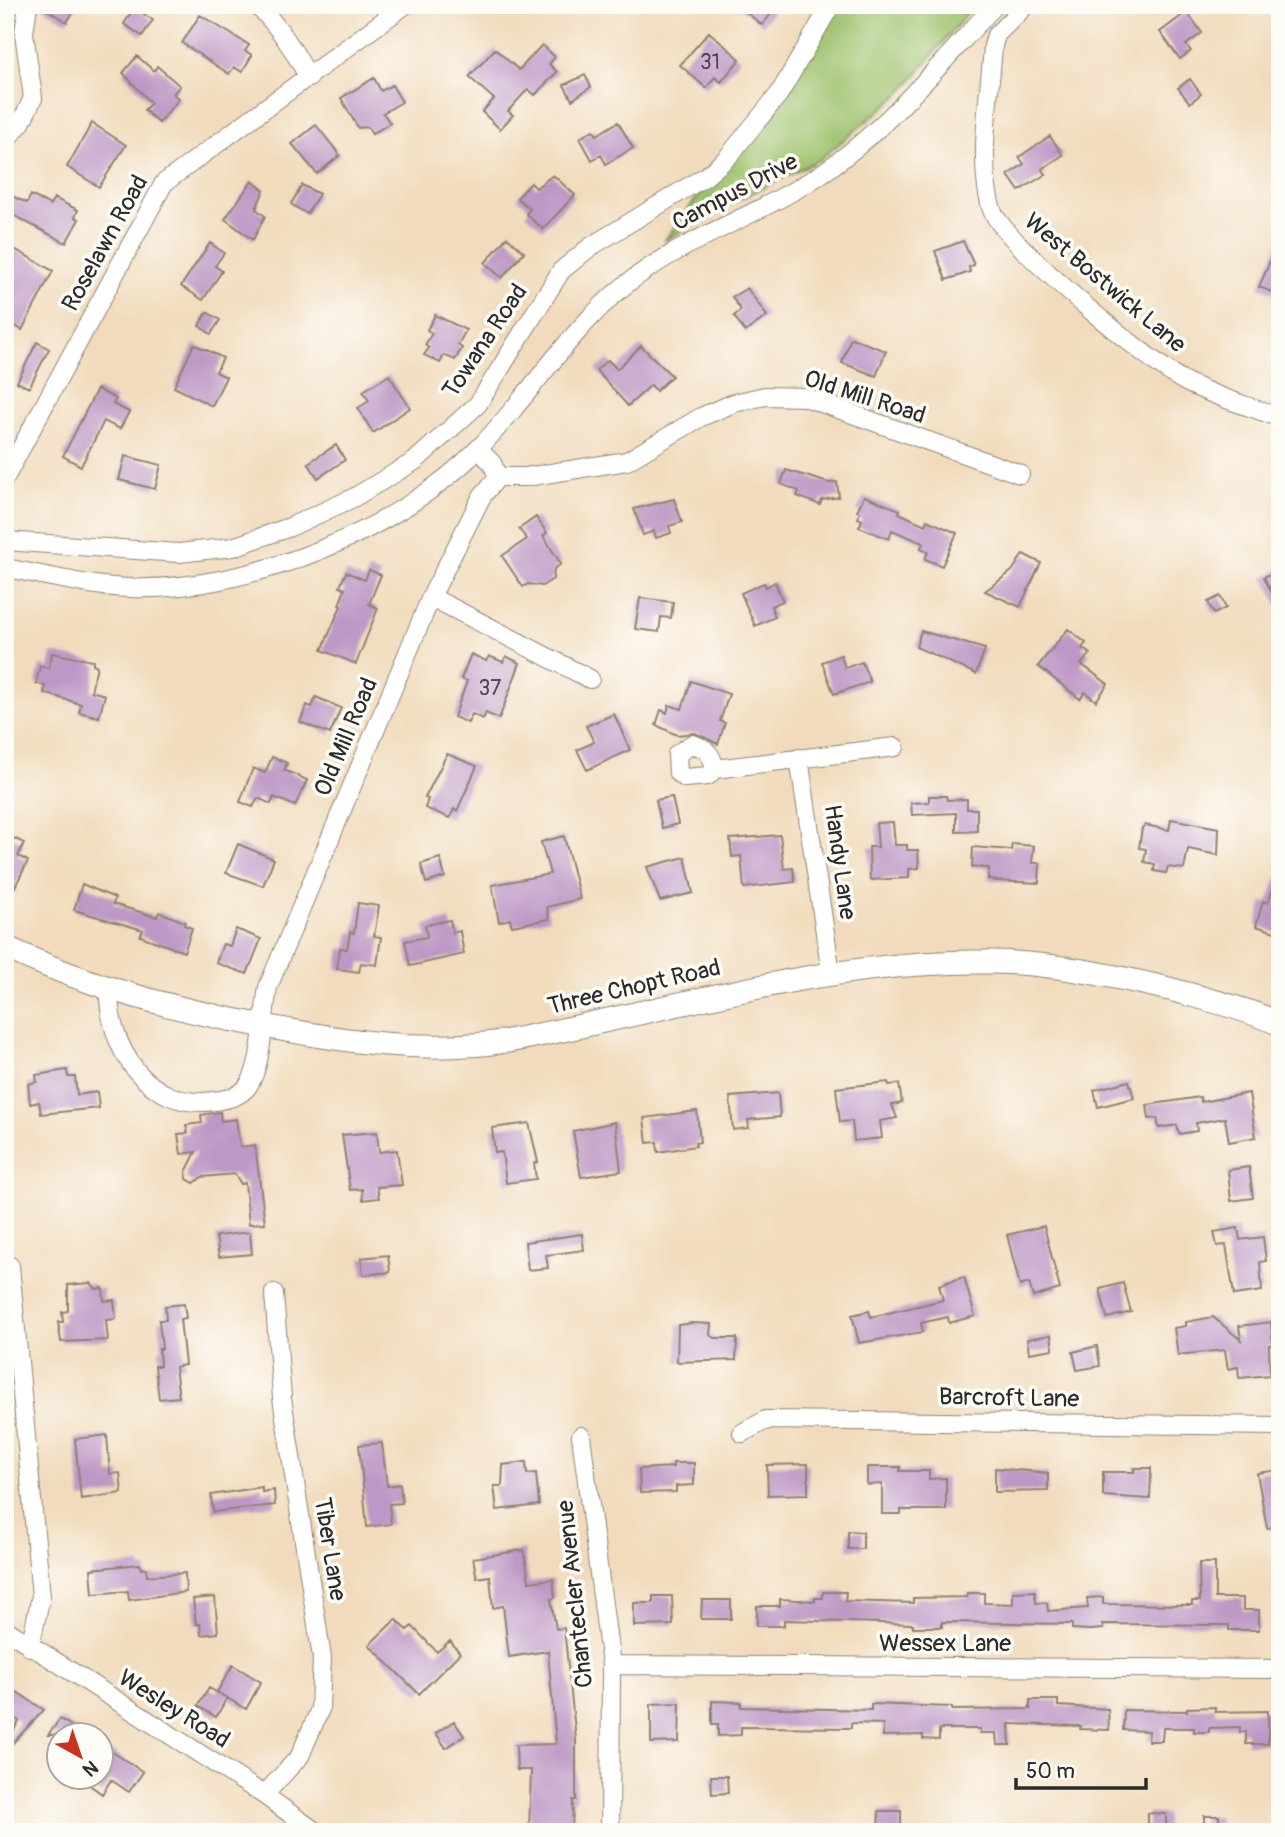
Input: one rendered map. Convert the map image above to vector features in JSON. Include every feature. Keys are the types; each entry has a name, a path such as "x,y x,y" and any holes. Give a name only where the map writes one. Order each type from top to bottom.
{"main road":[{"name":"Three Chopt Road","path":"5,947 54,970 207,1016 383,1046 462,1047 534,1036 729,992 831,973 936,963 992,962 1047,967 1141,982 1221,1003 1280,1024"}],"street":[{"path":"5,141 21,123 33,99 24,33 28,5"},
{"path":"256,5 291,46 309,78"},
{"name":"Roselawn Road","path":"5,478 164,183 405,5"},
{"name":"Towana Road","path":"5,541 179,553 233,547 290,527 353,498 415,461 478,404 561,271 590,247 706,176 727,158 779,94 831,5"},
{"path":"996,35 1026,5"},
{"name":"West Bostwick Lane","path":"994,6 996,35 987,180 992,210 1001,225 1032,257 1147,356 1185,382 1280,418"},
{"name":"Campus Drive","path":"502,423 580,328 623,288 682,246 770,204 837,163 874,132 994,6"},
{"name":"Old Mill Road","path":"109,988 111,1024 121,1052 146,1080 179,1100 204,1102 226,1099 245,1090 253,1079 268,987 431,597 482,496 498,477 527,477 627,461 701,417 734,403 765,396 805,397 1020,474"},
{"path":"5,568 129,588 191,584 250,573 303,556 385,518 438,483 478,449 502,423 478,404"},
{"path":"478,449 492,463 498,477"},
{"path":"431,597 590,679"},
{"path":"715,769 895,747"},
{"name":"Handy Lane","path":"799,758 831,973"},
{"path":"10,1266 41,1596 30,1647"},
{"name":"Tiber Lane","path":"264,1795 300,1756 320,1709 322,1658 282,1398 274,1293"},
{"name":"Barcroft Lane","path":"742,1433 766,1420 1280,1426"},
{"name":"Chantecler Avenue","path":"581,1436 611,1665 610,1832"},
{"name":"Wesley Road","path":"5,1629 264,1795 316,1832"},
{"name":"Wessex Lane","path":"611,1665 1280,1669"}],"green space":[{"path":"836,5 974,5 901,93 819,160 718,210 664,241 813,46"}],"building":[{"path":"39,5 78,5 67,22"},
{"path":"737,5 778,5 762,25"},
{"path":"134,8 153,20 142,36 124,24"},
{"path":"1187,12 1202,33 1186,45 1191,51 1180,59 1160,32"},
{"path":"200,15 249,45 245,51 252,55 242,72 234,67 229,74 182,43"},
{"path":"709,32 740,59 721,82 715,77 706,88 680,65"},
{"path":"542,45 555,57 549,64 557,72 535,95 528,89 508,111 513,115 500,129 482,112 494,99 469,77 495,49 519,70"},
{"path":"137,56 154,71 157,66 180,86 173,94 179,99 159,123 144,110 151,103 123,73"},
{"path":"585,75 591,87 572,100 564,85"},
{"path":"374,78 381,91 392,85 402,102 383,113 390,123 372,134 368,127 358,128 341,98"},
{"path":"1190,79 1201,94 1190,103 1178,88"},
{"path":"618,122 633,148 606,164 601,155 592,160 580,138 593,130 597,135"},
{"path":"92,123 126,145 99,187 67,167"},
{"path":"316,125 340,155 317,174 292,144"},
{"path":"1050,136 1063,155 1042,169 1046,174 1019,191 1008,175 1024,164 1019,157"},
{"path":"553,175 575,195 543,229 526,214 530,209 517,198 531,183 536,188"},
{"path":"252,181 264,190 256,209 265,216 253,240 225,219"},
{"path":"302,185 319,194 307,214 291,204"},
{"path":"5,193 27,203 31,195 50,205 54,198 78,210 75,217 79,219 66,243 5,211"},
{"path":"507,237 524,252 502,278 485,263"},
{"path":"1280,238 1280,295 1259,287"},
{"path":"963,241 974,265 969,267 970,272 946,280 935,251"},
{"path":"210,243 224,253 215,266 222,271 203,300 181,286"},
{"path":"11,247 53,271 22,330 5,320 11,305 5,302 5,257"},
{"path":"747,288 767,316 745,332 734,316 741,310 732,297"},
{"path":"207,312 220,320 211,334 199,326"},
{"path":"435,315 466,330 458,345 462,348 455,360 444,355 440,363 424,355 429,348 425,345 432,333 427,330"},
{"path":"851,338 886,351 876,376 842,363"},
{"path":"37,342 49,349 29,388 17,382"},
{"path":"194,344 223,358 216,372 226,377 212,406 174,387"},
{"path":"641,346 672,376 656,391 651,385 628,406 596,370 608,360 617,369"},
{"path":"389,375 410,408 373,433 358,408 369,401 363,391"},
{"path":"97,389 116,399 113,404 129,412 120,429 104,421 81,466 63,456"},
{"path":"336,445 345,460 318,478 308,463"},
{"path":"125,456 161,465 155,489 119,480"},
{"path":"786,470 829,483 837,482 839,497 822,500 820,505 797,496 799,491 781,484"},
{"path":"864,496 900,510 899,513 925,525 927,520 957,533 942,566 925,559 928,552 921,548 923,543 892,530 889,539 859,527 862,520 858,518 860,513 857,511"},
{"path":"674,499 682,522 669,526 671,533 656,538 654,531 643,535 634,509"},
{"path":"536,517 547,533 543,536 561,564 554,569 553,579 542,586 528,584 523,587 502,556 527,539 519,529"},
{"path":"1023,554 1041,563 1020,607 985,591 1012,571"},
{"path":"1280,569 1280,610 1264,577"},
{"path":"369,570 381,575 369,604 378,608 356,664 322,650 341,606 339,605 345,589 340,587 346,572 365,580"},
{"path":"775,582 783,601 771,606 775,617 755,626 741,593 764,583 766,587"},
{"path":"1220,596 1226,608 1214,614 1208,602"},
{"path":"640,598 673,602 671,618 661,617 659,632 635,629"},
{"path":"1068,629 1086,643 1082,648 1090,654 1081,664 1108,684 1096,701 1085,692 1080,699 1038,666"},
{"path":"921,631 985,649 976,674 916,647"},
{"path":"52,653 93,661 97,666 91,691 105,695 99,717 79,712 81,704 44,693 45,686 36,683 40,666 49,668"},
{"path":"471,654 486,661 489,656 503,662 506,656 520,663 499,719 486,713 483,719 472,714 468,723 454,717 467,681 461,679"},
{"path":"841,655 845,668 862,662 870,682 834,694 822,662"},
{"path":"691,681 729,694 720,721 725,723 718,744 695,733 677,735 656,725 661,710 667,713 669,705 682,709"},
{"path":"316,697 341,708 330,734 300,722 307,705 312,707"},
{"path":"614,714 630,750 587,770 577,750 594,742 586,726"},
{"path":"447,754 477,766 457,811 454,809 450,818 425,808 428,799 425,798"},
{"path":"272,757 287,763 284,770 307,780 295,806 274,797 271,804 258,798 253,807 240,802 253,768 265,773"},
{"path":"929,796 946,796 947,800 967,799 967,809 977,809 977,831 956,832 956,813 912,815 911,803 929,802"},
{"path":"672,797 678,824 662,828 656,800"},
{"path":"1171,819 1219,828 1218,855 1188,849 1184,869 1168,867 1166,873 1154,871 1155,864 1144,862 1146,849 1139,848 1142,828 1145,825 1169,830"},
{"path":"893,822 895,845 907,845 907,850 918,850 919,868 909,869 909,878 870,880 869,847 878,847 876,823"},
{"path":"780,835 784,869 793,868 795,882 744,888 741,856 732,857 730,839"},
{"path":"9,836 24,843 18,856 28,861 15,887 5,881 5,843"},
{"path":"564,836 580,899 547,907 549,919 512,926 510,919 499,922 492,885 550,874 541,842"},
{"path":"238,844 274,859 263,886 226,873"},
{"path":"1012,844 1034,846 1032,863 1040,863 1039,883 988,879 989,868 972,867 973,847 1011,850"},
{"path":"685,857 693,893 660,901 647,867"},
{"path":"440,858 445,877 426,883 421,864"},
{"path":"1277,877 1280,877 1278,933 1256,926 1263,901 1268,903"},
{"path":"82,884 115,898 113,904 157,917 159,912 185,922 184,925 192,928 184,952 140,936 143,930 74,910"},
{"path":"358,903 379,906 374,936 381,937 377,965 361,963 359,972 337,969 340,948 347,949 350,932 354,933"},
{"path":"450,920 453,933 460,931 464,954 410,966 405,941 427,937 425,925"},
{"path":"236,929 261,939 247,974 216,963 223,944 230,946"},
{"path":"67,1070 68,1077 75,1077 77,1095 97,1092 99,1108 41,1114 39,1102 30,1104 28,1084 37,1082 36,1075"},
{"path":"1129,1081 1134,1098 1098,1107 1094,1090"},
{"path":"888,1082 889,1085 899,1084 902,1103 892,1105 897,1118 880,1121 882,1138 854,1141 852,1121 840,1122 836,1088"},
{"path":"778,1093 780,1117 748,1120 749,1128 733,1130 730,1097"},
{"path":"1249,1093 1256,1137 1229,1142 1225,1118 1196,1123 1197,1131 1179,1134 1177,1125 1159,1128 1157,1118 1149,1119 1147,1105 1200,1097 1201,1102"},
{"path":"697,1111 700,1142 695,1143 696,1146 658,1152 657,1142 647,1143 644,1118"},
{"path":"220,1112 221,1121 236,1119 240,1147 255,1145 265,1223 249,1224 245,1183 241,1184 235,1174 202,1177 194,1183 187,1179 186,1172 196,1152 181,1154 178,1134 188,1133 186,1125 202,1123 201,1115"},
{"path":"615,1122 621,1171 581,1177 573,1131"},
{"path":"529,1123 538,1162 534,1163 536,1179 506,1183 502,1152 495,1153 492,1128"},
{"path":"377,1132 379,1152 397,1150 402,1185 377,1187 379,1198 363,1200 362,1189 350,1190 342,1135"},
{"path":"1249,1167 1253,1198 1231,1201 1228,1170"},
{"path":"1044,1226 1060,1289 1033,1297 1029,1283 1020,1286 1007,1235"},
{"path":"1238,1228 1240,1240 1263,1237 1266,1261 1260,1262 1262,1291 1234,1295 1226,1245 1217,1246 1214,1232"},
{"path":"250,1232 252,1254 219,1257 216,1236"},
{"path":"582,1234 584,1250 546,1255 548,1268 528,1270 525,1242"},
{"path":"388,1255 390,1272 363,1275 361,1258"},
{"path":"964,1277 975,1316 949,1323 948,1317 921,1323 923,1332 859,1343 852,1315 869,1311 871,1317 943,1300 939,1285"},
{"path":"91,1283 96,1289 103,1288 104,1301 114,1300 116,1319 106,1320 108,1340 61,1342 58,1322 63,1322 62,1312 68,1311 68,1285"},
{"path":"1123,1283 1131,1312 1107,1318 1100,1289"},
{"path":"184,1304 186,1318 180,1319 185,1365 175,1367 179,1397 159,1399 155,1366 160,1366 159,1349 162,1349 159,1320 166,1320 165,1306"},
{"path":"1213,1317 1241,1340 1239,1326 1271,1322 1273,1345 1269,1345 1270,1375 1239,1378 1238,1367 1228,1369 1225,1350 1178,1355 1174,1328 1186,1326 1186,1322"},
{"path":"711,1324 710,1335 715,1338 737,1338 736,1360 677,1362 678,1325"},
{"path":"1051,1335 1053,1349 1029,1353 1027,1339"},
{"path":"1097,1346 1100,1366 1077,1370 1073,1352"},
{"path":"107,1435 110,1474 120,1473 122,1493 81,1499 75,1439"},
{"path":"382,1443 387,1486 400,1484 402,1503 389,1504 391,1524 367,1527 359,1445"},
{"path":"526,1462 527,1474 536,1473 539,1505 497,1510 494,1486 502,1486 503,1465"},
{"path":"673,1463 694,1463 694,1485 676,1486 676,1492 640,1493 639,1469 673,1467"},
{"path":"808,1464 808,1494 768,1495 767,1465"},
{"path":"867,1467 900,1467 900,1471 929,1471 929,1479 946,1478 946,1510 901,1510 901,1514 882,1514 882,1484 867,1485"},
{"path":"995,1468 1048,1473 1048,1491 995,1492"},
{"path":"1134,1468 1151,1468 1150,1499 1103,1496 1103,1472 1134,1472"},
{"path":"1280,1470 1280,1526 1267,1528 1257,1473"},
{"path":"262,1487 262,1492 274,1490 275,1505 213,1512 211,1495"},
{"path":"848,1531 863,1532 863,1549 848,1549"},
{"path":"524,1550 529,1582 553,1579 555,1598 551,1599 556,1629 564,1628 576,1740 576,1800 573,1800 572,1832 529,1832 531,1770 517,1770 516,1745 556,1744 548,1651 509,1657 503,1606 493,1608 490,1576 477,1578 473,1558"},
{"path":"1199,1563 1215,1563 1215,1598 1243,1598 1243,1610 1259,1610 1259,1630 1229,1630 1229,1625 1102,1624 1103,1629 1090,1630 1072,1629 1072,1624 942,1622 942,1627 913,1627 913,1624 784,1620 784,1626 757,1626 757,1606 780,1606 780,1599 815,1601 815,1598 823,1598 823,1592 846,1592 845,1601 913,1603 913,1598 967,1597 967,1593 984,1593 984,1603 1013,1604 1013,1592 1035,1591 1036,1603 1047,1603 1048,1611 1088,1608 1087,1598 1103,1597 1103,1604 1192,1605 1192,1601 1200,1601"},
{"path":"140,1564 141,1569 146,1568 147,1576 185,1573 186,1592 129,1600 128,1591 93,1594 91,1569"},
{"path":"653,1596 672,1596 673,1625 634,1626 634,1603 653,1603"},
{"path":"215,1597 218,1633 201,1635 200,1624 196,1624 193,1599"},
{"path":"702,1600 731,1600 731,1619 701,1619"},
{"path":"396,1619 407,1630 412,1626 437,1652 450,1641 460,1653 419,1694 369,1645"},
{"path":"233,1665 261,1682 246,1709 217,1692"},
{"path":"5,1684 44,1710 9,1747 6,1745 19,1721 5,1713"},
{"path":"209,1688 227,1698 216,1717 198,1706"},
{"path":"1030,1700 1058,1700 1058,1706 1108,1709 1109,1730 1080,1729 1081,1726 1009,1724 1010,1745 997,1745 996,1733 980,1733 980,1729 939,1729 939,1740 923,1739 923,1735 883,1736 883,1724 851,1723 851,1728 741,1727 741,1735 718,1736 718,1724 712,1724 712,1701 741,1702 741,1707 871,1710 871,1704 952,1707 952,1710 1030,1709"},
{"path":"680,1703 679,1742 651,1743 651,1704"},
{"path":"1215,1707 1215,1712 1268,1711 1268,1744 1246,1744 1246,1732 1240,1732 1240,1727 1209,1728 1209,1732 1194,1732 1194,1728 1163,1728 1162,1741 1148,1741 1149,1731 1123,1730 1124,1710 1187,1711 1187,1708"},
{"path":"454,1721 464,1736 446,1748 436,1733"},
{"path":"116,1754 143,1772 129,1792 116,1783"},
{"path":"711,1776 727,1776 728,1793 712,1794"},
{"path":"879,1811 901,1811 901,1832 878,1832"},
{"path":"1148,1813 1166,1814 1166,1832 1148,1832"},
{"path":"1204,1816 1219,1816 1219,1832 1204,1832"}]}
